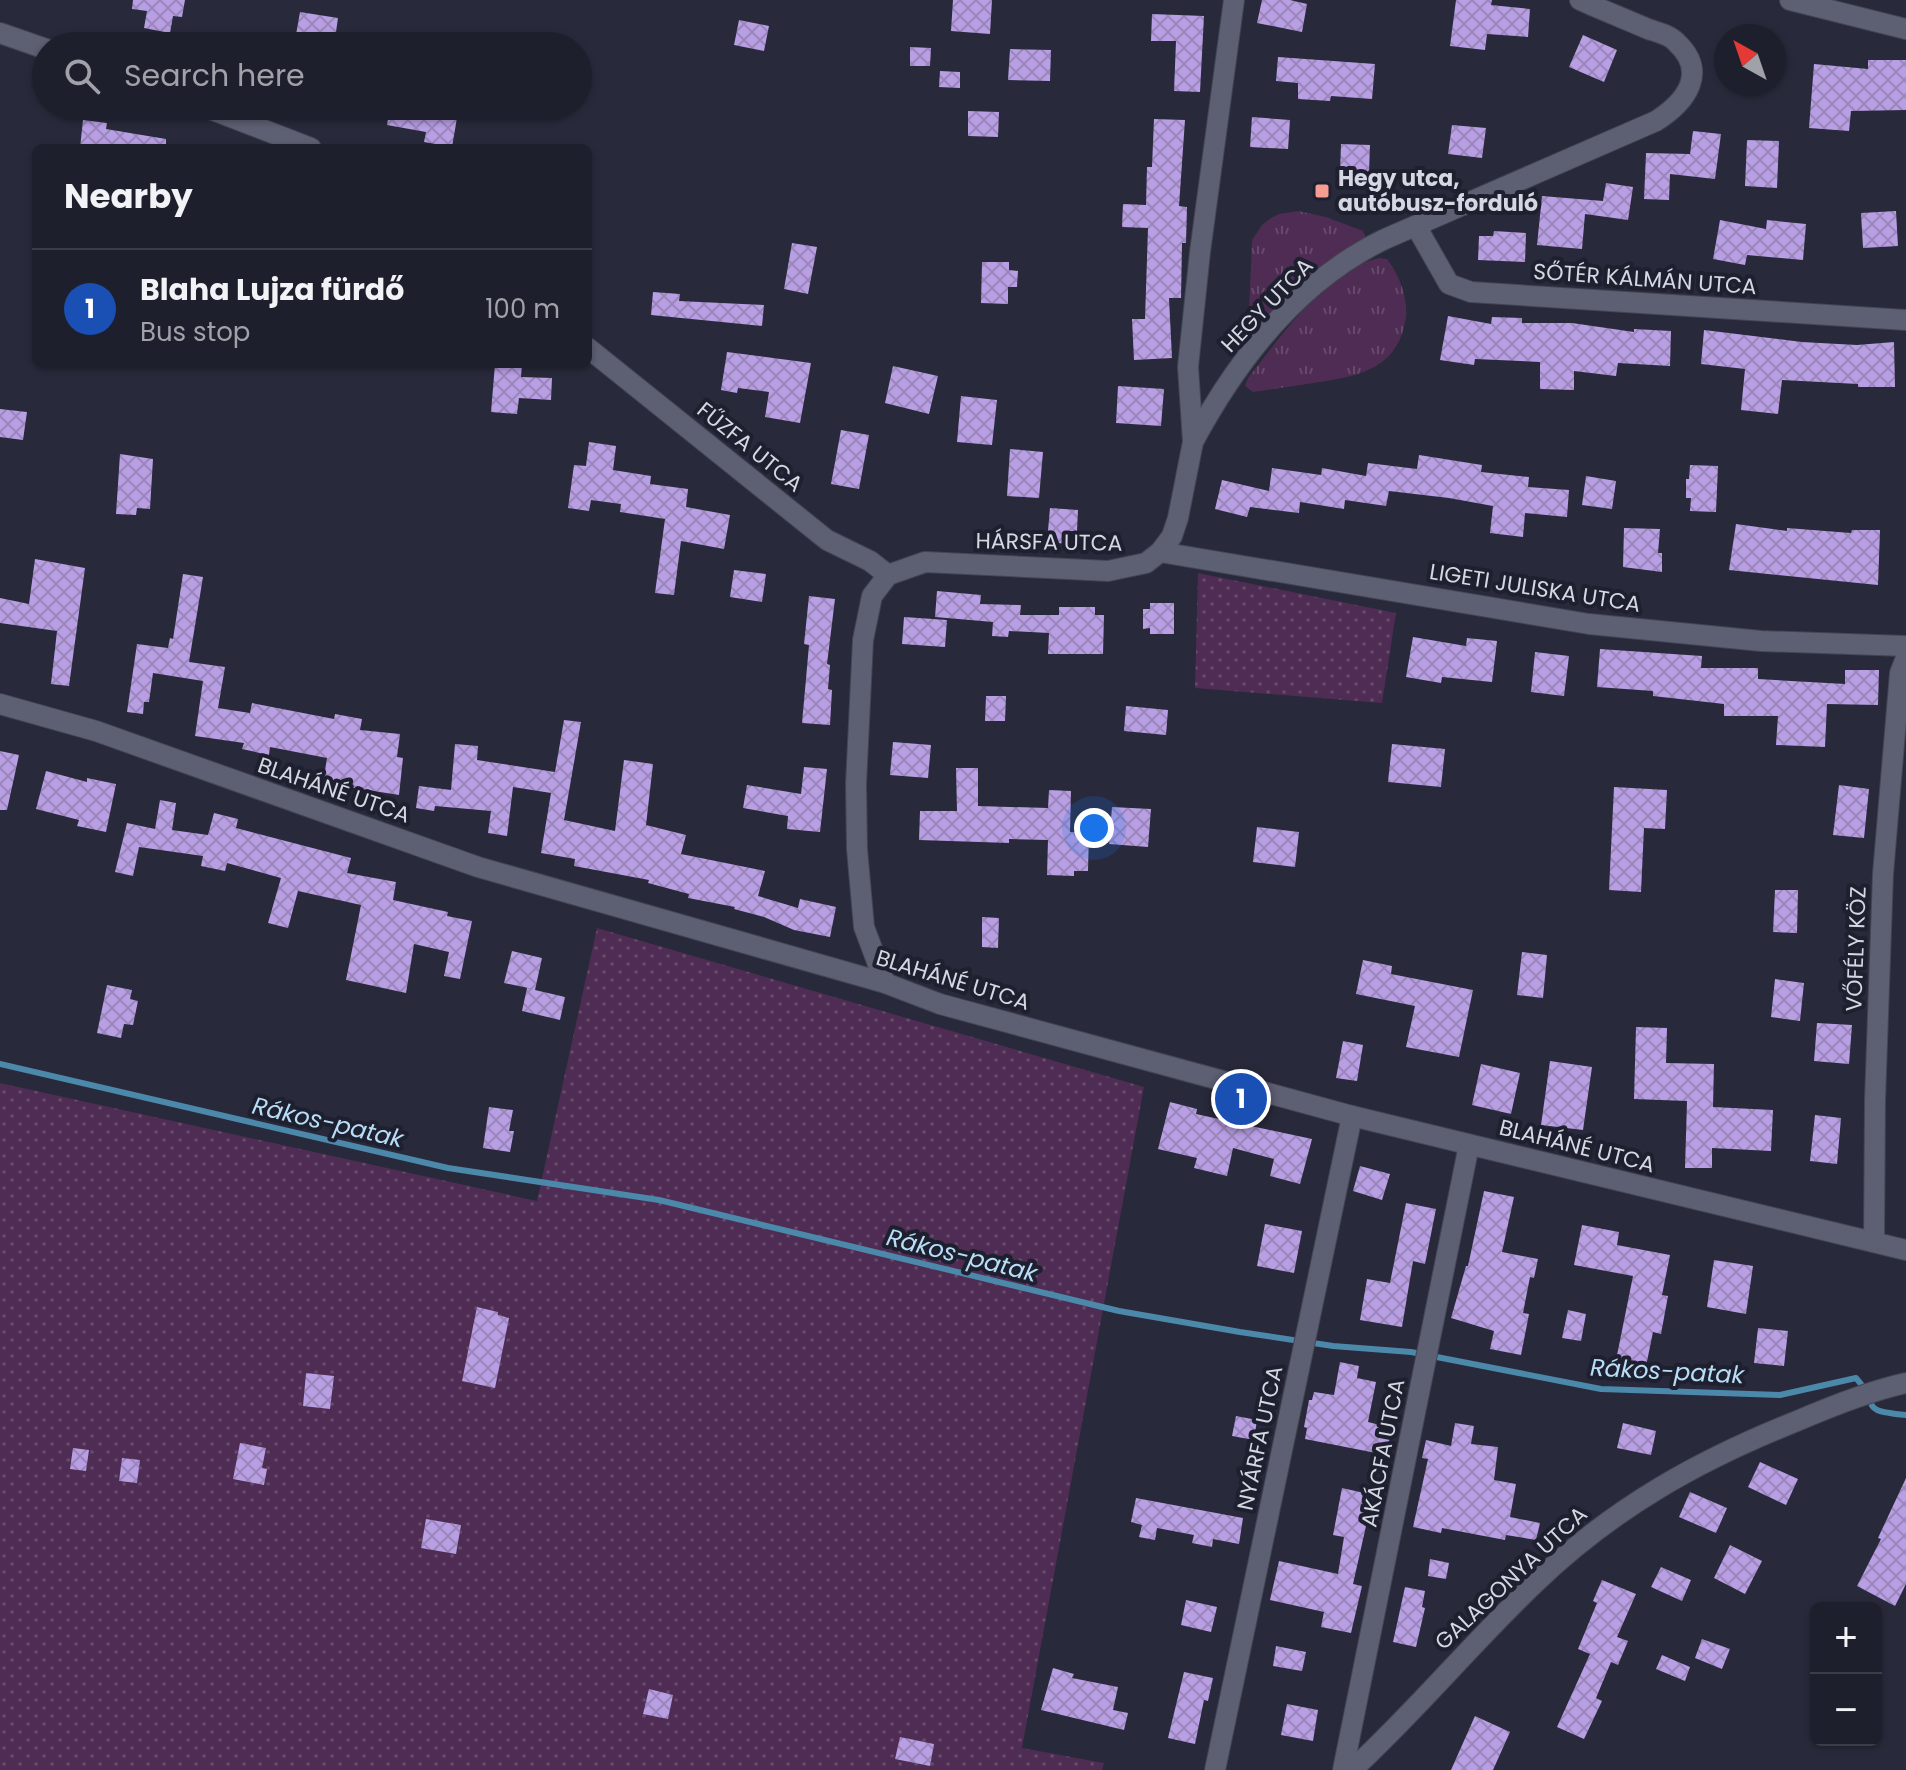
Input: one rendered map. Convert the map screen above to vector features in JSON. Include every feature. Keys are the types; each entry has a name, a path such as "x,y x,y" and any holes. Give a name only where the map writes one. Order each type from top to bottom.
{"street":[{"path":"1160,552 1172,536 1178,518 1193,442 1188,367 1234,0"},
{"name":"HEGY UTCA","path":"1193,442 1213,404 1239,367 1288,310 1317,282 1366,248 1656,121 1685,98 1693,72 1675,40 1580,0"},
{"path":"1790,0 1906,29"},
{"path":"0,33 32,44"},
{"path":"238,120 301,144"},
{"name":"SŐTÉR KÁLMÁN UTCA","path":"1416,226 1449,284 1471,292 1906,320"},
{"name":"FŰZFA UTCA","path":"592,351 803,522 827,540 870,561 888,575"},
{"name":"HÁRSFA UTCA","path":"888,575 925,562 1108,571 1130,569 1146,563 1160,552"},
{"name":"LIGETI JULISKA UTCA","path":"1160,552 1589,624 1761,641 1906,646"},
{"path":"885,983 864,927 857,849 856,784 863,640 872,596 888,575"},
{"name":"VŐFÉLY KÖZ","path":"1874,1242 1875,1100 1883,874 1900,673 1906,658"},
{"name":"BLAHÁNÉ UTCA","path":"0,704 96,731 478,867 885,983 955,1008 1352,1116 1906,1250"},
{"name":"NYÁRFA UTCA","path":"1215,1770 1352,1116"},
{"name":"AKÁCFA UTCA","path":"1343,1770 1469,1145"},
{"name":"GALAGONYA UTCA","path":"1352,1770 1537,1581 1614,1515 1729,1450 1857,1398 1906,1383"}],"green space":[{"path":"1298,211 1326,217 1363,231 1367,240 1251,337 1248,335 1252,240 1271,218"},
{"path":"1387,259 1402,286 1406,310 1402,335 1385,359 1361,373 1331,380 1253,392 1245,386 1290,325 1324,289 1361,264"},
{"path":"1198,573 1396,613 1382,703 1195,688"},
{"path":"597,928 1144,1087 1022,1748 1104,1763 1102,1770 0,1770 0,1083 537,1201"}],"building":[{"path":"133,0 185,0 182,17 173,16 170,32 144,28 147,11 132,9"},
{"path":"953,0 992,0 990,34 951,31"},
{"path":"1262,0 1290,0 1307,4 1302,32 1257,23"},
{"path":"1456,0 1492,0 1491,5 1530,9 1528,37 1487,34 1485,50 1450,46"},
{"path":"300,12 338,18 336,32 296,32"},
{"path":"1152,14 1204,16 1200,92 1174,91 1176,41 1151,41"},
{"path":"739,20 769,26 764,51 734,45"},
{"path":"1583,35 1617,50 1604,82 1569,67"},
{"path":"910,47 931,48 930,66 910,66"},
{"path":"1010,49 1051,50 1050,81 1008,80"},
{"path":"1278,57 1375,64 1372,99 1331,96 1330,101 1298,99 1298,83 1276,81"},
{"path":"1868,60 1906,60 1906,110 1851,111 1849,131 1809,128 1814,64 1868,69"},
{"path":"940,71 960,72 960,88 939,87"},
{"path":"968,111 999,112 998,137 968,136"},
{"path":"1252,117 1290,120 1288,149 1250,147"},
{"path":"1154,119 1185,120 1179,206 1187,207 1186,243 1182,243 1181,298 1169,298 1172,358 1134,360 1132,319 1145,319 1148,228 1122,227 1123,204 1146,205 1147,167 1152,167"},
{"path":"83,120 107,123 106,129 166,139 166,144 80,144"},
{"path":"388,120 457,120 453,144 424,142 426,132 387,125"},
{"path":"1452,125 1486,128 1482,158 1448,154"},
{"path":"1693,131 1721,134 1715,179 1670,174 1669,200 1644,199 1646,153 1690,154"},
{"path":"1747,140 1779,141 1777,188 1745,186"},
{"path":"1341,144 1370,145 1369,173 1340,173"},
{"path":"1606,183 1633,187 1628,220 1585,214 1582,249 1537,245 1542,196 1603,201"},
{"path":"1896,211 1898,246 1863,248 1861,213"},
{"path":"1720,220 1766,229 1767,220 1806,224 1803,260 1747,255 1745,265 1713,259"},
{"path":"1494,231 1526,233 1525,262 1478,260 1479,236 1493,236"},
{"path":"792,243 817,247 808,294 784,289"},
{"path":"982,262 1009,262 1009,270 1018,271 1017,287 1008,287 1008,304 981,303"},
{"path":"653,292 680,294 679,301 764,305 762,326 651,315"},
{"path":"1448,316 1491,324 1492,317 1522,318 1522,323 1572,323 1634,332 1634,329 1671,331 1670,366 1618,363 1616,376 1574,371 1574,390 1540,389 1540,362 1475,359 1474,365 1440,360"},
{"path":"1704,330 1802,342 1857,345 1894,342 1895,387 1782,380 1778,414 1741,410 1745,369 1701,364"},
{"path":"727,352 811,363 800,423 765,417 769,392 738,388 737,393 721,390"},
{"path":"893,366 938,376 929,414 885,403"},
{"path":"495,368 522,368 521,377 552,378 551,400 519,398 517,414 491,412"},
{"path":"1118,386 1164,389 1161,426 1116,423"},
{"path":"961,396 997,400 992,445 957,442"},
{"path":"0,409 27,412 23,440 0,437"},
{"path":"841,430 869,435 859,489 831,484"},
{"path":"589,442 616,446 613,470 651,476 650,484 688,489 686,507 730,515 724,549 681,541 674,595 655,593 665,519 620,512 621,504 591,500 589,511 568,508 574,465 586,466"},
{"path":"1010,449 1043,452 1039,498 1007,496"},
{"path":"120,454 153,459 150,509 137,508 136,515 116,514"},
{"path":"1419,455 1482,465 1481,472 1529,477 1528,487 1569,490 1567,517 1525,513 1523,537 1490,533 1493,506 1389,491 1386,506 1345,500 1344,509 1300,502 1299,513 1250,507 1247,517 1215,509 1222,480 1269,491 1272,468 1321,475 1322,468 1366,476 1368,463 1417,469"},
{"path":"1690,465 1718,466 1716,512 1690,511 1691,498 1686,498 1686,479 1689,479"},
{"path":"1586,476 1616,481 1612,509 1582,505"},
{"path":"1050,508 1078,510 1077,531 1069,531 1068,544 1047,542"},
{"path":"1736,524 1787,531 1787,528 1851,533 1852,530 1880,530 1878,585 1729,570"},
{"path":"1624,528 1660,529 1658,553 1662,553 1662,572 1623,567"},
{"path":"35,559 85,568 69,686 51,684 57,631 0,623 0,598 29,604"},
{"path":"734,570 766,574 762,602 730,597"},
{"path":"183,574 203,577 189,662 225,667 218,708 250,713 252,703 334,719 335,714 362,719 360,730 400,734 397,757 403,758 399,795 323,783 327,758 270,747 269,755 242,749 244,743 195,736 203,681 153,673 149,702 144,702 143,714 127,712 137,644 168,648 170,638 173,639"},
{"path":"937,591 981,595 980,604 1021,605 1020,615 1059,615 1059,607 1095,607 1095,615 1104,615 1103,654 1048,654 1049,633 1009,631 1008,637 992,636 993,622 935,617"},
{"path":"809,596 835,599 827,664 830,665 828,689 832,690 830,725 802,723 809,645 804,644"},
{"path":"1150,603 1174,603 1174,634 1150,634 1150,628 1143,629 1143,609 1150,609"},
{"path":"904,617 947,620 945,647 902,644"},
{"path":"1413,637 1466,646 1467,638 1497,641 1492,682 1442,677 1441,683 1406,677"},
{"path":"1600,649 1702,656 1701,668 1758,668 1758,679 1845,684 1845,670 1879,670 1878,705 1827,704 1825,747 1776,745 1778,716 1724,716 1724,704 1653,696 1653,691 1597,687"},
{"path":"1535,652 1569,656 1564,696 1531,692"},
{"path":"986,696 1006,696 1005,721 985,721"},
{"path":"1126,706 1168,710 1166,735 1124,731"},
{"path":"564,720 581,722 564,820 615,831 624,760 653,764 646,825 686,835 681,854 765,871 758,896 798,908 800,899 836,907 830,937 794,930 735,907 688,898 689,894 648,883 649,880 574,866 575,859 541,853 551,793 513,787 507,836 488,833 491,811 435,806 434,811 416,808 419,786 451,790 455,744 478,746 477,760 555,772"},
{"path":"893,742 931,745 928,778 890,775"},
{"path":"1392,744 1445,749 1441,787 1388,782"},
{"path":"0,751 19,755 7,810 0,810"},
{"path":"804,767 827,769 820,832 787,829 788,816 743,808 747,785 801,794"},
{"path":"956,768 978,768 978,806 1048,808 1049,790 1071,791 1070,832 1089,833 1088,871 1074,871 1074,876 1047,875 1048,840 1009,839 1009,843 919,840 920,811 957,811"},
{"path":"46,771 87,782 87,778 116,784 106,832 77,826 79,820 36,809"},
{"path":"1839,785 1869,789 1864,838 1833,835"},
{"path":"1614,787 1667,790 1665,829 1644,828 1641,892 1609,890"},
{"path":"160,800 176,803 172,830 208,835 214,813 238,819 236,828 351,858 347,873 396,882 393,900 448,912 447,916 472,921 460,979 444,976 449,952 414,944 406,993 346,980 361,905 298,891 288,928 268,923 281,878 227,863 225,871 201,866 203,856 139,847 133,876 115,872 127,823 155,829"},
{"path":"1112,807 1151,809 1148,847 1109,844"},
{"path":"1257,827 1299,832 1295,867 1253,862"},
{"path":"1775,890 1798,890 1797,933 1773,932"},
{"path":"982,917 999,918 998,948 982,947"},
{"path":"512,951 542,958 535,990 565,997 560,1020 522,1011 527,988 533,989 504,983"},
{"path":"1522,952 1547,955 1543,998 1517,995"},
{"path":"1363,960 1392,966 1391,974 1473,990 1459,1057 1406,1047 1415,1006 1356,994"},
{"path":"1775,979 1804,983 1800,1021 1771,1017"},
{"path":"107,985 132,990 130,999 138,1001 133,1025 124,1024 121,1038 97,1033"},
{"path":"1817,1023 1852,1025 1849,1064 1814,1061"},
{"path":"1636,1027 1667,1028 1666,1063 1714,1064 1713,1107 1773,1110 1771,1151 1712,1148 1712,1168 1685,1168 1687,1101 1634,1099"},
{"path":"1343,1041 1363,1045 1357,1081 1336,1078"},
{"path":"1550,1061 1592,1067 1583,1130 1541,1125"},
{"path":"1481,1064 1520,1073 1511,1114 1472,1105"},
{"path":"1170,1102 1197,1109 1196,1114 1312,1139 1300,1184 1270,1176 1274,1159 1233,1148 1227,1176 1194,1168 1197,1158 1158,1149"},
{"path":"489,1107 513,1110 509,1131 514,1131 510,1152 483,1148"},
{"path":"1815,1115 1841,1118 1837,1164 1810,1161"},
{"path":"1360,1166 1390,1174 1382,1200 1353,1191"},
{"path":"1484,1191 1514,1197 1502,1252 1538,1259 1534,1278 1530,1277 1523,1313 1529,1314 1521,1355 1490,1349 1494,1331 1451,1318 1468,1266"},
{"path":"1406,1203 1436,1209 1425,1264 1413,1261 1402,1327 1360,1320 1367,1279 1390,1283"},
{"path":"1265,1224 1302,1231 1294,1273 1257,1266"},
{"path":"1582,1225 1619,1232 1617,1245 1670,1255 1662,1295 1668,1296 1661,1334 1653,1332 1644,1376 1614,1370 1633,1276 1574,1265"},
{"path":"1714,1260 1753,1266 1746,1314 1707,1307"},
{"path":"477,1307 509,1318 495,1388 462,1381"},
{"path":"1568,1310 1586,1314 1581,1341 1562,1338"},
{"path":"1758,1328 1788,1331 1784,1366 1754,1363"},
{"path":"1340,1362 1359,1366 1357,1378 1376,1382 1368,1422 1392,1428 1386,1455 1305,1439 1309,1400 1312,1400 1314,1392 1334,1395"},
{"path":"306,1373 334,1376 330,1409 303,1406"},
{"path":"1236,1416 1257,1420 1254,1440 1232,1436"},
{"path":"1455,1423 1474,1426 1471,1444 1498,1447 1494,1480 1516,1484 1510,1517 1540,1523 1536,1540 1506,1535 1505,1540 1442,1528 1441,1533 1413,1527 1428,1459 1422,1458 1426,1440 1451,1446"},
{"path":"1623,1423 1656,1431 1651,1455 1617,1448"},
{"path":"240,1443 266,1448 262,1468 267,1469 264,1485 233,1479"},
{"path":"73,1448 89,1450 86,1471 70,1469"},
{"path":"122,1458 140,1460 137,1483 119,1481"},
{"path":"1760,1462 1798,1479 1786,1505 1748,1487"},
{"path":"1906,1478 1906,1584 1895,1606 1857,1586 1881,1539 1878,1538"},
{"path":"1342,1488 1373,1495 1353,1584 1362,1586 1351,1633 1321,1627 1324,1612 1270,1600 1279,1561 1338,1574 1344,1537 1333,1535"},
{"path":"1690,1492 1727,1508 1716,1533 1679,1517"},
{"path":"1136,1498 1243,1518 1239,1544 1213,1539 1212,1547 1192,1543 1194,1535 1157,1528 1155,1540 1139,1537 1142,1525 1131,1522"},
{"path":"426,1519 461,1525 456,1554 421,1548"},
{"path":"1730,1545 1762,1561 1745,1594 1714,1578"},
{"path":"1430,1559 1449,1563 1446,1579 1428,1576"},
{"path":"1661,1567 1691,1580 1682,1601 1651,1587"},
{"path":"1602,1580 1636,1594 1617,1637 1628,1641 1618,1665 1611,1662 1596,1698 1602,1701 1584,1739 1557,1727 1590,1654 1578,1649 1597,1603 1593,1601"},
{"path":"1405,1587 1425,1591 1422,1607 1425,1608 1416,1647 1393,1642"},
{"path":"1186,1600 1217,1607 1211,1632 1181,1625"},
{"path":"1702,1639 1730,1649 1722,1669 1695,1658"},
{"path":"1276,1646 1306,1652 1302,1671 1273,1666"},
{"path":"1662,1655 1690,1667 1685,1681 1656,1669"},
{"path":"1053,1668 1074,1674 1072,1678 1118,1687 1113,1710 1128,1713 1124,1730 1041,1710"},
{"path":"1184,1672 1213,1678 1208,1701 1204,1700 1195,1744 1168,1738"},
{"path":"649,1689 673,1695 668,1719 643,1714"},
{"path":"1287,1704 1318,1710 1313,1741 1281,1735"},
{"path":"1475,1716 1510,1732 1493,1770 1451,1770"},
{"path":"900,1737 934,1744 930,1766 895,1759"}],"waterway":[{"name":"Rákos-patak","path":"0,1064 448,1168 659,1200 1119,1311 1333,1346 1411,1352 1601,1389 1780,1395 1856,1378 1875,1409 1906,1415"}],"place":[{"name":"Hegy utca, autóbusz-forduló","path":"1322,191"},
{"name":"Blaha Lujza fürdő","path":"1241,1099"}]}
